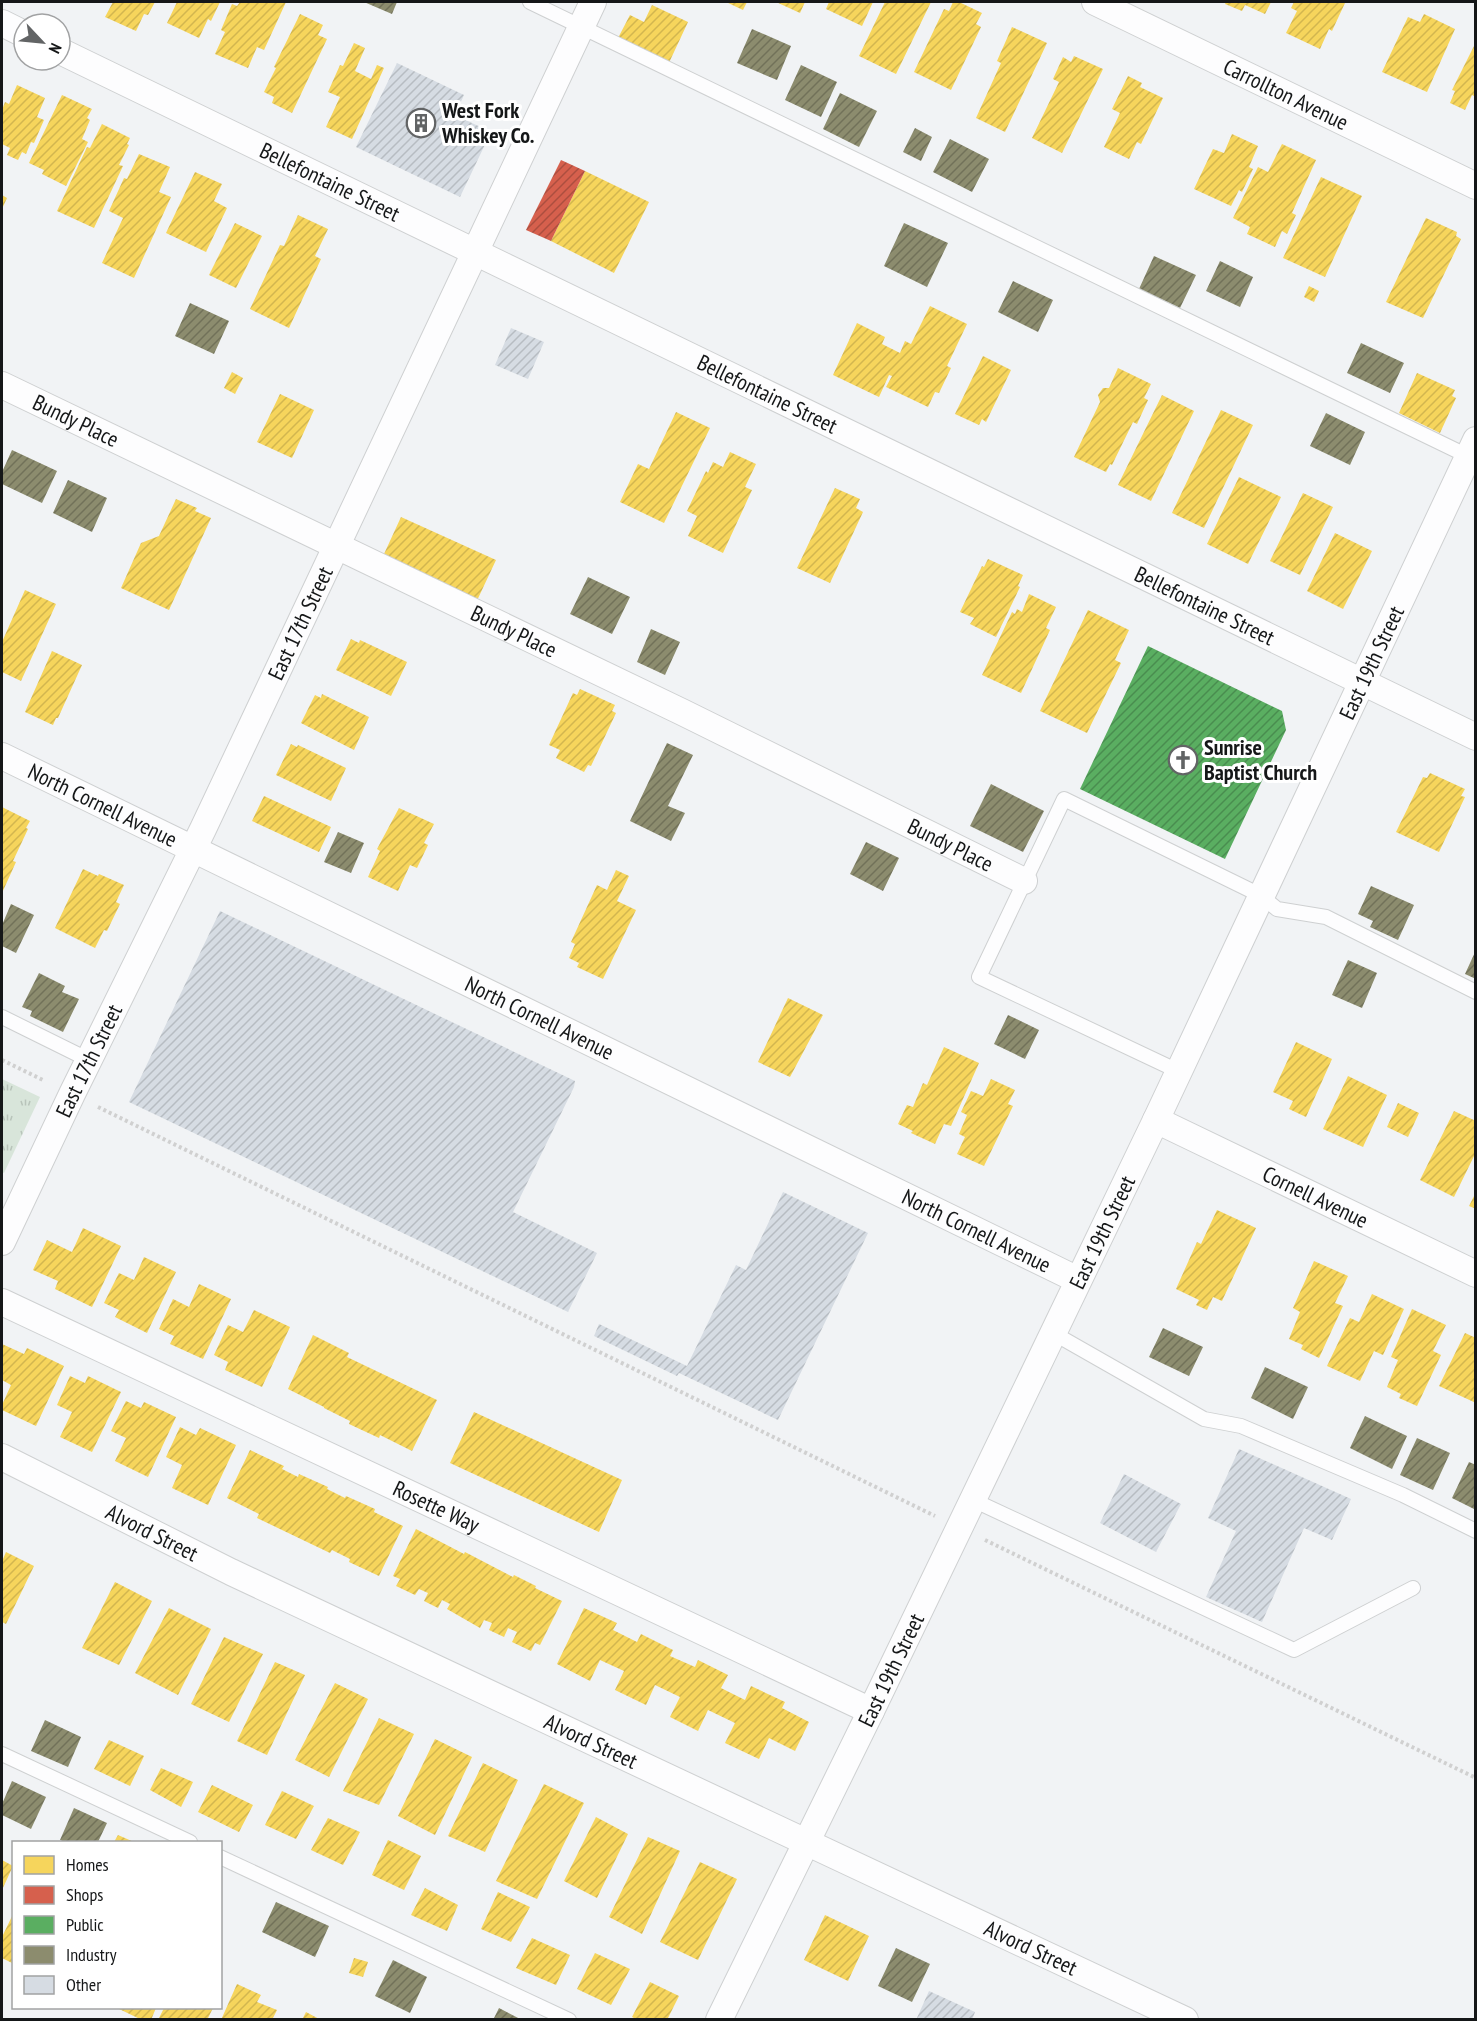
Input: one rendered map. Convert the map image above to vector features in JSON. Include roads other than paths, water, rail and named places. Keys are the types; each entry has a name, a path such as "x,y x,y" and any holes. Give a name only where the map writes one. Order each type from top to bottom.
{"street":[{"name":"East 17th Street","path":"2,1242 194,849 593,2"},
{"name":"Carrollton Avenue","path":"1095,2 1476,186"},
{"name":"Bellefontaine Street","path":"72,57 1476,736"},
{"name":"Bundy Place","path":"2,385 671,707 1024,881"},
{"name":"East 19th Street","path":"719,2019 871,1711 1156,1120 1361,681 1473,452"},
{"name":"North Cornell Avenue","path":"2,756 1078,1280"},
{"name":"Cornell Avenue","path":"1156,1120 1476,1274"},
{"name":"Rosette Way","path":"2,1302 871,1711"},
{"name":"Alvord Street","path":"2,1457 231,1572 1185,2019"}],"lane":[{"path":"530,2 1473,452"},
{"path":"1178,1071 979,976 1064,799 1260,895 1277,909 1326,917 1476,992"},
{"path":"2,1017 89,1060"},
{"path":"1053,1333 1204,1419 1241,1426 1403,1495 1476,1531"},
{"path":"973,1500 1294,1650 1413,1588"},
{"path":"2,1754 188,1841"},
{"path":"222,1858 568,2019"}],"place":[{"name":"West Fork Whiskey Co.","path":"421,123"},
{"name":"Sunrise Baptist Church","path":"1183,760"}]}
